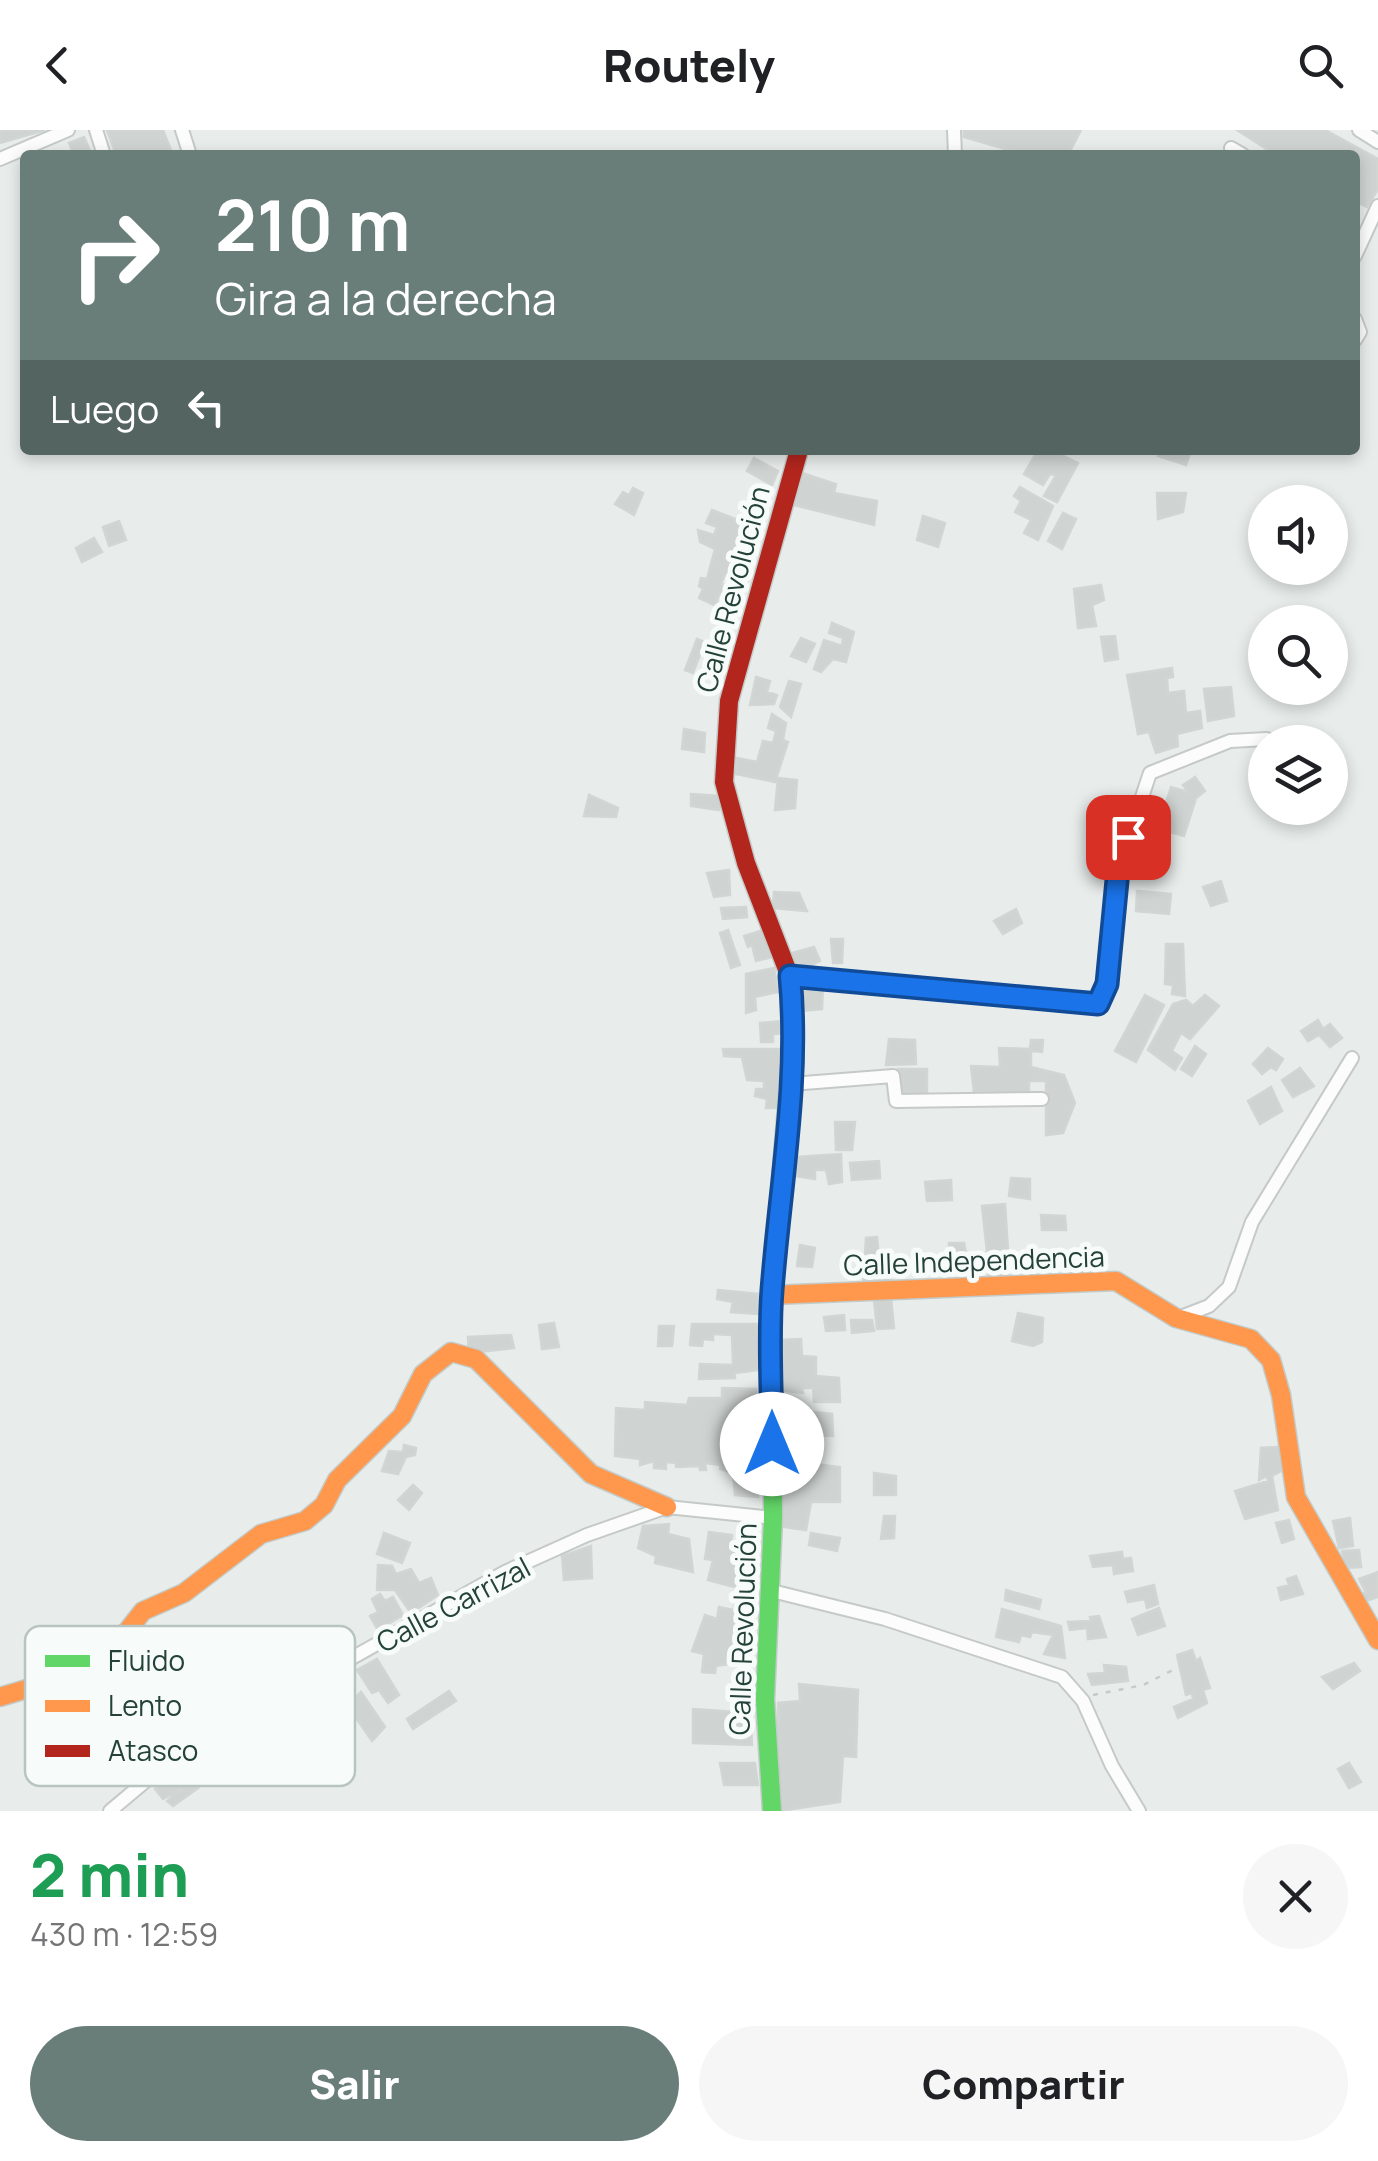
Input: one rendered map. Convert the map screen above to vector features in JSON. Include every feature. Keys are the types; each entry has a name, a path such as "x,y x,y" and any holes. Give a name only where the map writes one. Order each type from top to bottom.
{"street":[{"path":"21,150 68,130"},
{"path":"1358,130 1378,142"},
{"path":"1360,226 1378,206"},
{"name":"Calle Revolución","path":"772,1811 766,1766 773,1518 772,1294 794,1018 790,976 746,863 724,782 728,702 798,455"},
{"path":"790,976 1098,1004 1107,984 1118,870 1150,773 1230,741 1248,740"},
{"path":"1176,1318 1209,1306 1229,1287 1252,1222 1352,1058"},
{"path":"791,1084 892,1076 896,1101 1042,1099"},
{"name":"Calle Independencia","path":"772,1294 1116,1281 1176,1318 1252,1339 1270,1360 1281,1395 1296,1497 1378,1640"},
{"path":"131,1626 143,1611 184,1593 261,1534 305,1521 324,1506 337,1480 402,1416 424,1374 451,1352 476,1360 591,1474 667,1507"},
{"name":"Calle Carrizal","path":"355,1656 505,1572 587,1535 667,1507 773,1518"},
{"path":"768,1590 885,1619 1062,1677 1083,1701 1112,1766 1139,1811"},
{"path":"0,1697 25,1690"},
{"name":"Calle Carrizal","path":"110,1811 140,1786"}],"path":[{"path":"1083,1701 1100,1692 1144,1685 1175,1669"}],"building":[{"path":"0,130 45,130 0,143"},
{"path":"107,130 163,130 171,150 114,150"},
{"path":"964,130 1081,130 1071,150 1009,150 964,137"},
{"path":"1237,130 1325,130 1378,159 1378,189 1367,207 1360,204 1360,150 1268,150"},
{"path":"84,137 90,150 72,150 69,143"},
{"path":"1035,455 1061,455 1078,463 1057,502 1044,496 1056,475 1050,474 1043,485 1024,474"},
{"path":"1158,455 1189,455 1186,465"},
{"path":"754,458 778,471 772,485 747,471"},
{"path":"802,473 836,484 834,493 877,501 874,525 794,505"},
{"path":"1020,487 1053,506 1038,540 1024,533 1031,520 1015,512 1021,501 1014,496"},
{"path":"633,488 643,493 634,515 615,504 623,492 629,495"},
{"path":"1157,493 1186,493 1183,512 1158,519"},
{"path":"712,510 761,529 748,580 725,575 721,583 740,591 735,599 719,594 716,606 699,598 703,589 699,586 701,578 707,579 715,549 700,542 698,530 714,535 717,527 706,523"},
{"path":"1063,513 1076,519 1062,549 1048,541"},
{"path":"923,516 945,523 938,547 917,540"},
{"path":"119,521 126,540 109,546 103,527"},
{"path":"94,538 102,552 82,562 76,548"},
{"path":"1101,585 1104,600 1092,605 1096,626 1078,628 1074,589"},
{"path":"832,623 854,632 846,662 833,659 821,672 814,669 824,640 842,646 843,638 829,633"},
{"path":"1115,636 1118,659 1105,661 1101,637"},
{"path":"801,638 815,644 806,662 791,656"},
{"path":"697,639 727,651 722,675 704,671 708,654 701,652 693,673 685,670"},
{"path":"1172,668 1173,677 1167,678 1168,693 1184,691 1186,713 1200,711 1202,728 1177,734 1178,746 1156,753 1149,732 1138,734 1127,675"},
{"path":"756,677 770,681 767,692 777,695 774,704 750,705"},
{"path":"789,681 801,684 791,717 780,707"},
{"path":"1231,687 1234,716 1208,721 1204,689"},
{"path":"772,714 786,723 783,740 788,742 775,782 736,774 737,758 757,762 763,741 773,743 776,731 768,728"},
{"path":"684,729 705,733 704,752 682,749"},
{"path":"1195,777 1205,791 1196,798 1184,836 1149,826 1153,809 1163,812 1171,787 1188,792 1183,785"},
{"path":"778,778 797,780 795,808 775,810"},
{"path":"691,794 720,796 719,810 691,806"},
{"path":"589,795 618,808 616,817 584,816"},
{"path":"729,870 730,895 714,897 707,873"},
{"path":"1221,881 1227,901 1211,906 1203,887"},
{"path":"1137,891 1171,894 1169,914 1136,911"},
{"path":"774,892 799,893 807,911 773,908"},
{"path":"746,907 747,917 723,919 721,908"},
{"path":"1016,909 1022,923 1003,934 994,921"},
{"path":"728,930 740,965 731,968 720,933"},
{"path":"763,930 772,957 756,961 752,945 748,947 744,936"},
{"path":"831,939 843,939 842,963 833,963"},
{"path":"1166,944 1183,944 1185,996 1172,994 1173,985 1165,984"},
{"path":"814,947 820,961 795,973 788,954"},
{"path":"774,968 778,992 755,997 756,1010 746,1013 746,974"},
{"path":"823,983 822,1009 801,1011 801,984"},
{"path":"1145,995 1164,1005 1136,1062 1115,1051"},
{"path":"1205,995 1219,1006 1190,1039 1181,1033 1172,1051 1182,1058 1175,1070 1148,1050 1173,1004 1186,1000 1193,1006"},
{"path":"1318,1020 1323,1029 1330,1024 1342,1038 1330,1047 1319,1035 1308,1041 1301,1031"},
{"path":"783,1021 785,1033 773,1034 773,1042 761,1042 760,1023"},
{"path":"889,1039 915,1040 916,1064 886,1065"},
{"path":"1031,1040 1043,1040 1042,1052 1031,1051 1031,1067 1064,1075 1075,1103 1063,1133 1046,1135 1046,1081 1029,1081 1029,1093 974,1092 971,1066 1000,1067 999,1048 1030,1049"},
{"path":"1195,1046 1206,1054 1192,1076 1181,1069"},
{"path":"1268,1048 1283,1059 1276,1070 1271,1067 1262,1074 1253,1064"},
{"path":"723,1049 779,1049 781,1108 766,1108 767,1099 755,1096 756,1089 764,1089 764,1081 747,1080 742,1057 724,1056"},
{"path":"1300,1068 1314,1086 1293,1097 1282,1080"},
{"path":"898,1069 927,1069 927,1094 898,1094"},
{"path":"1271,1087 1282,1111 1260,1124 1248,1101"},
{"path":"835,1122 855,1122 852,1150 836,1150"},
{"path":"841,1154 842,1182 829,1184 826,1170 815,1170 815,1179 795,1176 797,1157"},
{"path":"879,1161 880,1178 852,1180 850,1163"},
{"path":"1011,1178 1030,1179 1030,1199 1009,1196"},
{"path":"951,1180 952,1200 927,1201 925,1182"},
{"path":"1005,1204 1008,1250 987,1252 982,1206"},
{"path":"1041,1215 1065,1216 1066,1230 1042,1230"},
{"path":"877,1237 879,1257 899,1263 898,1273 892,1274 891,1284 863,1285 866,1238"},
{"path":"949,1243 964,1243 970,1273 949,1273"},
{"path":"800,1245 815,1248 812,1267 797,1266"},
{"path":"1077,1248 1090,1272 1076,1276 1063,1257"},
{"path":"989,1261 1009,1261 1009,1277 988,1276"},
{"path":"718,1290 758,1294 758,1314 731,1312 733,1302 717,1299"},
{"path":"891,1298 894,1328 877,1329 874,1300"},
{"path":"1018,1313 1043,1318 1042,1342 1033,1346 1012,1341"},
{"path":"844,1315 845,1330 826,1331 824,1317"},
{"path":"851,1320 872,1320 874,1331 852,1333"},
{"path":"554,1323 559,1347 542,1349 539,1325"},
{"path":"692,1324 761,1324 759,1370 735,1373 735,1378 699,1379 700,1364 733,1365 732,1335 713,1334 713,1340 703,1339 702,1346 690,1345"},
{"path":"659,1326 674,1326 672,1346 658,1346"},
{"path":"511,1335 514,1348 469,1353 468,1337"},
{"path":"801,1339 802,1356 816,1357 816,1376 839,1378 840,1402 814,1402 813,1388 802,1388 803,1393 778,1390 779,1340"},
{"path":"722,1388 756,1389 758,1497 735,1495 733,1473 720,1469 721,1465 705,1463 706,1470 700,1470 699,1466 676,1467 676,1463 666,1462 666,1469 654,1468 654,1461 640,1465 640,1459 615,1456 616,1408 645,1410 645,1402 687,1405 689,1398 722,1398"},
{"path":"783,1409 832,1414 833,1436 782,1434"},
{"path":"780,1444 797,1446 799,1462 840,1467 840,1502 811,1502 806,1530 777,1526"},
{"path":"404,1445 416,1448 415,1455 406,1457 398,1474 382,1471 389,1451 403,1452"},
{"path":"1277,1447 1283,1470 1272,1476 1278,1510 1245,1519 1235,1491 1268,1481 1267,1476 1259,1480 1261,1448"},
{"path":"874,1473 896,1476 896,1495 874,1495"},
{"path":"413,1485 422,1493 409,1510 398,1500"},
{"path":"884,1516 895,1516 894,1538 881,1539"},
{"path":"1350,1518 1353,1546 1339,1548 1333,1521"},
{"path":"1289,1520 1294,1539 1282,1543 1276,1523"},
{"path":"669,1524 668,1534 689,1539 693,1572 655,1563 656,1556 638,1548 643,1526"},
{"path":"709,1532 732,1535 731,1549 740,1552 742,1538 759,1541 753,1592 708,1580 713,1560 705,1559"},
{"path":"384,1533 410,1543 402,1563 377,1554"},
{"path":"811,1533 840,1538 837,1551 809,1545"},
{"path":"591,1546 592,1578 564,1580 562,1556"},
{"path":"1359,1550 1361,1567 1345,1568 1342,1551"},
{"path":"1122,1552 1123,1559 1131,1558 1133,1571 1114,1574 1113,1565 1093,1567 1090,1556"},
{"path":"378,1565 392,1566 396,1574 411,1569 419,1583 431,1578 438,1595 411,1613 395,1590 377,1590"},
{"path":"1378,1572 1378,1597 1363,1602 1360,1594 1366,1593 1359,1579"},
{"path":"1296,1576 1303,1594 1281,1600 1278,1588 1289,1585 1287,1579"},
{"path":"1154,1585 1158,1604 1147,1608 1145,1599 1128,1602 1125,1592"},
{"path":"1006,1590 1041,1600 1039,1609 1005,1600"},
{"path":"380,1594 385,1601 393,1597 403,1615 378,1630 370,1616 378,1612 372,1599"},
{"path":"738,1596 752,1602 742,1662 716,1666 715,1673 702,1672 704,1654 692,1651 705,1615 717,1619 719,1607 733,1610"},
{"path":"1159,1608 1165,1626 1138,1635 1132,1619"},
{"path":"1002,1609 1061,1626 1065,1658 1044,1654 1053,1635 1032,1632 1030,1637 1021,1635 1019,1642 996,1637"},
{"path":"1099,1616 1106,1637 1088,1639 1087,1628 1070,1630 1068,1622 1091,1621 1090,1617"},
{"path":"1192,1650 1196,1661 1200,1658 1210,1688 1203,1690 1207,1703 1178,1718 1174,1707 1193,1699 1192,1693 1186,1695 1177,1655"},
{"path":"377,1659 399,1695 388,1703 379,1690 372,1693 357,1670"},
{"path":"1354,1663 1360,1671 1333,1689 1322,1677"},
{"path":"1104,1665 1126,1667 1128,1681 1092,1685 1088,1674 1105,1673"},
{"path":"799,1684 858,1690 856,1757 843,1756 840,1802 779,1811 769,1722 778,1723 778,1703 800,1701"},
{"path":"449,1691 456,1701 413,1729 407,1719"},
{"path":"361,1692 385,1727 372,1741 355,1717 355,1698"},
{"path":"693,1709 750,1713 752,1745 693,1743"},
{"path":"720,1763 755,1763 758,1785 724,1785"},
{"path":"1349,1763 1361,1782 1349,1788 1338,1769"},
{"path":"198,1788 173,1806 167,1801 182,1789 163,1799 155,1789"}],"traffic: fast":[{"path":"772,1811 765,1699 773,1518 772,1295 788,1095"}],"traffic: slow":[{"path":"772,1295 1116,1281 1176,1318 1251,1339 1271,1360 1281,1395 1296,1497 1378,1640"},
{"path":"131,1626 143,1611 184,1593 261,1534 305,1521 324,1505 337,1480 402,1416 423,1374 451,1352 476,1359 591,1474 667,1507"},
{"path":"0,1697 25,1690"}],"traffic: jam":[{"path":"788,1095 794,1017 790,977 746,863 724,782 729,701 798,455"}],"route":[{"path":"772,1444 772,1294 791,1084 794,1018 790,976 1098,1004 1105,997 1118,870 1128,837"}]}
